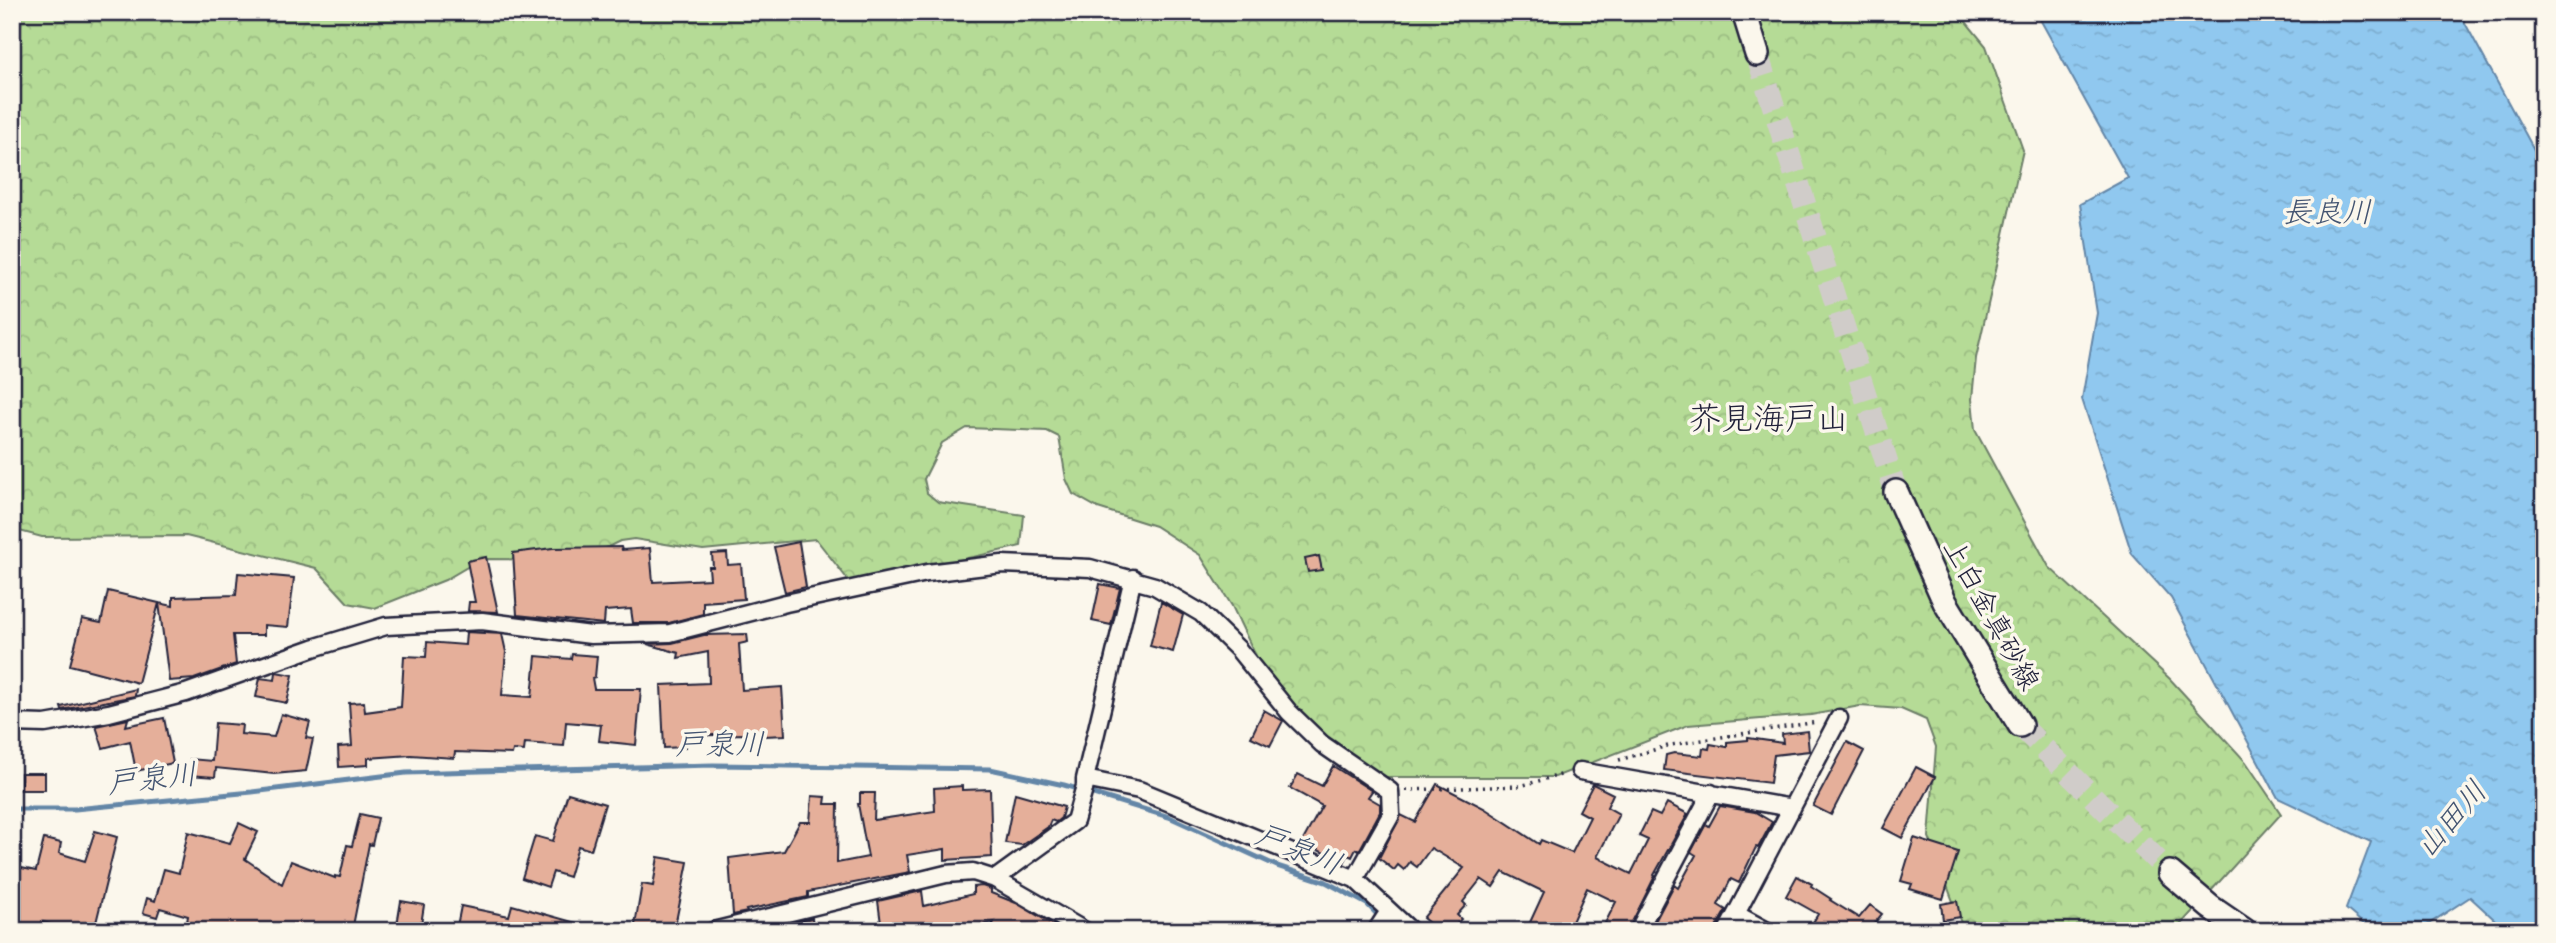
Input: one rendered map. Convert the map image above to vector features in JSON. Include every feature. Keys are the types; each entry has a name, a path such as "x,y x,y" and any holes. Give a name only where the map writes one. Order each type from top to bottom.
{"main road":[{"path":"1744,12 1757,54"},
{"name":"上白金真砂線","path":"1896,492 1945,602 2020,724"},
{"path":"2170,873 2210,908 2245,931"}],"street":[{"path":"12,723 45,724 109,713 186,693 313,648 386,626 482,621 591,635 670,633 786,603 927,572 1002,564 1090,568 1156,586 1201,613 1238,649 1289,712 1322,744 1390,791 1391,815 1355,879"},
{"path":"996,879 1075,821 1133,578"},
{"path":"1727,931 1839,718"},
{"path":"1580,771 1792,808"},
{"path":"1085,782 1139,790 1355,879 1410,931"},
{"path":"1638,931 1711,793"},
{"path":"713,931 946,874 973,872 996,879 1085,931"},
{"path":"1376,931 1389,911"},
{"path":"1736,914 1766,931"}],"green space":[{"path":"12,12 1958,12 1986,46 2023,150 1976,358 1972,399 1975,430 2049,567 2170,679 2246,762 2281,814 2172,931 1961,931 1961,923 1929,837 1936,747 1926,720 1901,709 1860,706 1811,715 1688,725 1555,777 1380,777 1319,744 1264,673 1232,606 1200,555 1155,526 1098,508 1073,494 1066,479 1059,437 1047,431 967,428 942,443 924,479 927,493 938,502 1024,515 1021,546 852,585 816,539 703,550 634,539 620,541 581,560 481,559 445,580 375,608 348,603 316,568 186,536 42,537 12,529"}],"water":[{"path":"2036,12 2459,12 2544,168 2544,931 2507,931 2470,897 2418,931 2372,931 2346,909 2371,842 2278,798 2171,598 2132,554 2082,399 2097,313 2080,204 2128,178"}],"building":[{"path":"799,542 806,587 785,592 774,547"},
{"path":"621,547 622,550 650,548 653,582 710,579 712,554 727,553 728,565 741,564 744,599 703,602 703,614 669,623 633,623 631,609 605,611 604,624 517,615 513,553 553,548"},
{"path":"1319,556 1322,570 1308,572 1305,559"},
{"path":"486,557 498,612 468,611 469,602 475,602 467,561"},
{"path":"238,573 294,578 288,627 264,625 264,635 233,635 236,664 194,679 169,681 159,603 173,606 173,597 236,595"},
{"path":"1100,584 1120,588 1111,625 1092,621"},
{"path":"108,591 159,603 138,683 70,665 82,619 101,623"},
{"path":"1161,602 1183,615 1173,652 1150,646"},
{"path":"466,632 502,634 506,652 502,695 532,697 536,656 571,659 572,654 597,656 595,677 592,678 594,689 641,689 636,745 599,741 601,725 566,722 564,746 525,743 524,751 513,750 512,754 455,752 454,758 411,755 368,758 368,765 339,767 338,747 352,746 349,703 364,702 365,712 401,707 404,656 426,657 427,642 465,645"},
{"path":"747,634 748,642 739,644 742,690 782,687 785,735 685,736 685,747 664,748 661,685 709,683 708,652 678,658 679,653 647,644 672,643 704,635"},
{"path":"276,672 293,675 287,703 256,697 260,678 275,680"},
{"path":"136,689 135,696 62,710 61,707"},
{"path":"1264,710 1283,721 1270,746 1251,737"},
{"path":"281,714 310,722 306,738 313,739 306,771 274,774 216,768 215,777 189,775 190,759 212,761 215,723 242,725 241,734 274,737"},
{"path":"164,718 173,763 136,771 130,741 103,748 96,726 128,719 126,726"},
{"path":"1807,731 1809,751 1774,755 1770,783 1664,770 1666,755 1674,753 1702,756 1703,748 1709,749 1710,744 1727,747 1727,742 1748,738 1783,743 1782,734"},
{"path":"1847,742 1864,751 1831,815 1813,806"},
{"path":"1333,766 1372,791 1368,797 1380,804 1380,812 1359,851 1356,849 1352,857 1348,855 1344,863 1302,842 1322,806 1290,788 1298,774 1322,786"},
{"path":"1916,767 1935,777 1902,838 1883,828"},
{"path":"21,773 45,773 45,790 21,790"},
{"path":"1437,784 1484,808 1539,844 1541,840 1572,853 1590,817 1579,811 1593,784 1613,794 1607,807 1619,814 1597,857 1631,874 1648,840 1639,836 1651,812 1660,816 1667,803 1688,814 1654,875 1628,931 1601,931 1616,902 1587,888 1568,931 1526,931 1544,892 1503,872 1493,887 1481,879 1463,902 1466,905 1457,915 1461,919 1451,931 1439,931 1423,918 1464,868 1431,848 1417,867 1410,862 1404,870 1398,865 1394,870 1379,858 1401,815 1415,822"},
{"path":"962,786 962,790 990,789 992,857 945,860 945,849 907,855 910,872 808,892 808,897 733,915 729,858 784,851 800,822 810,822 812,796 826,797 825,804 838,804 837,863 868,857 858,804 860,793 875,793 874,820 935,811 934,788"},
{"path":"568,793 605,804 591,850 578,846 569,877 553,872 548,887 522,878 535,836 553,841"},
{"path":"1015,793 1064,807 1061,818 1056,822 1051,820 1048,827 1022,845 1005,843"},
{"path":"1720,806 1755,812 1772,822 1758,848 1756,847 1739,883 1731,879 1718,905 1726,910 1714,931 1650,931 1674,885 1678,888 1696,855 1691,852 1706,824 1709,826"},
{"path":"360,814 378,818 372,845 369,844 352,931 199,931 186,928 188,916 160,908 157,917 143,913 147,898 155,901 164,869 179,873 188,832 230,843 239,823 258,832 245,859 282,884 291,861 335,878 340,877 347,845 352,846"},
{"path":"95,831 117,837 94,931 77,931 43,922 41,931 12,931 21,886 12,884 12,866 36,871 44,839 61,843 59,853 85,861"},
{"path":"1914,838 1958,852 1943,899 1910,889 1912,884 1901,881"},
{"path":"658,857 688,862 674,931 634,931 642,884 653,886"},
{"path":"1797,876 1859,918 1870,905 1882,914 1873,925 1882,931 1808,931 1818,914 1786,896"},
{"path":"982,886 1064,931 990,931 994,922 956,931 882,931 878,901 922,891 924,906 973,894 973,887"},
{"path":"401,901 424,905 420,931 396,931"},
{"path":"1957,901 1960,917 1943,920 1941,904"},
{"path":"512,905 587,926 587,931 456,931 461,906 509,916"},
{"path":"812,918 814,931 788,931 786,924"}],"waterway":[{"name":"戸泉川","path":"12,809 75,809 252,792 406,773 713,765 990,769 1064,785 1169,817 1277,866 1326,882 1367,904 1393,931"}],"tunnel":[{"path":"1757,54 1896,492"},
{"path":"2020,725 2170,873"}],"district":[{"name":"芥見海戸山","path":"1769,418"}],"water label":[{"name":"長良川","path":"2327,212"},
{"name":"山田川","path":"2451,819"}]}
